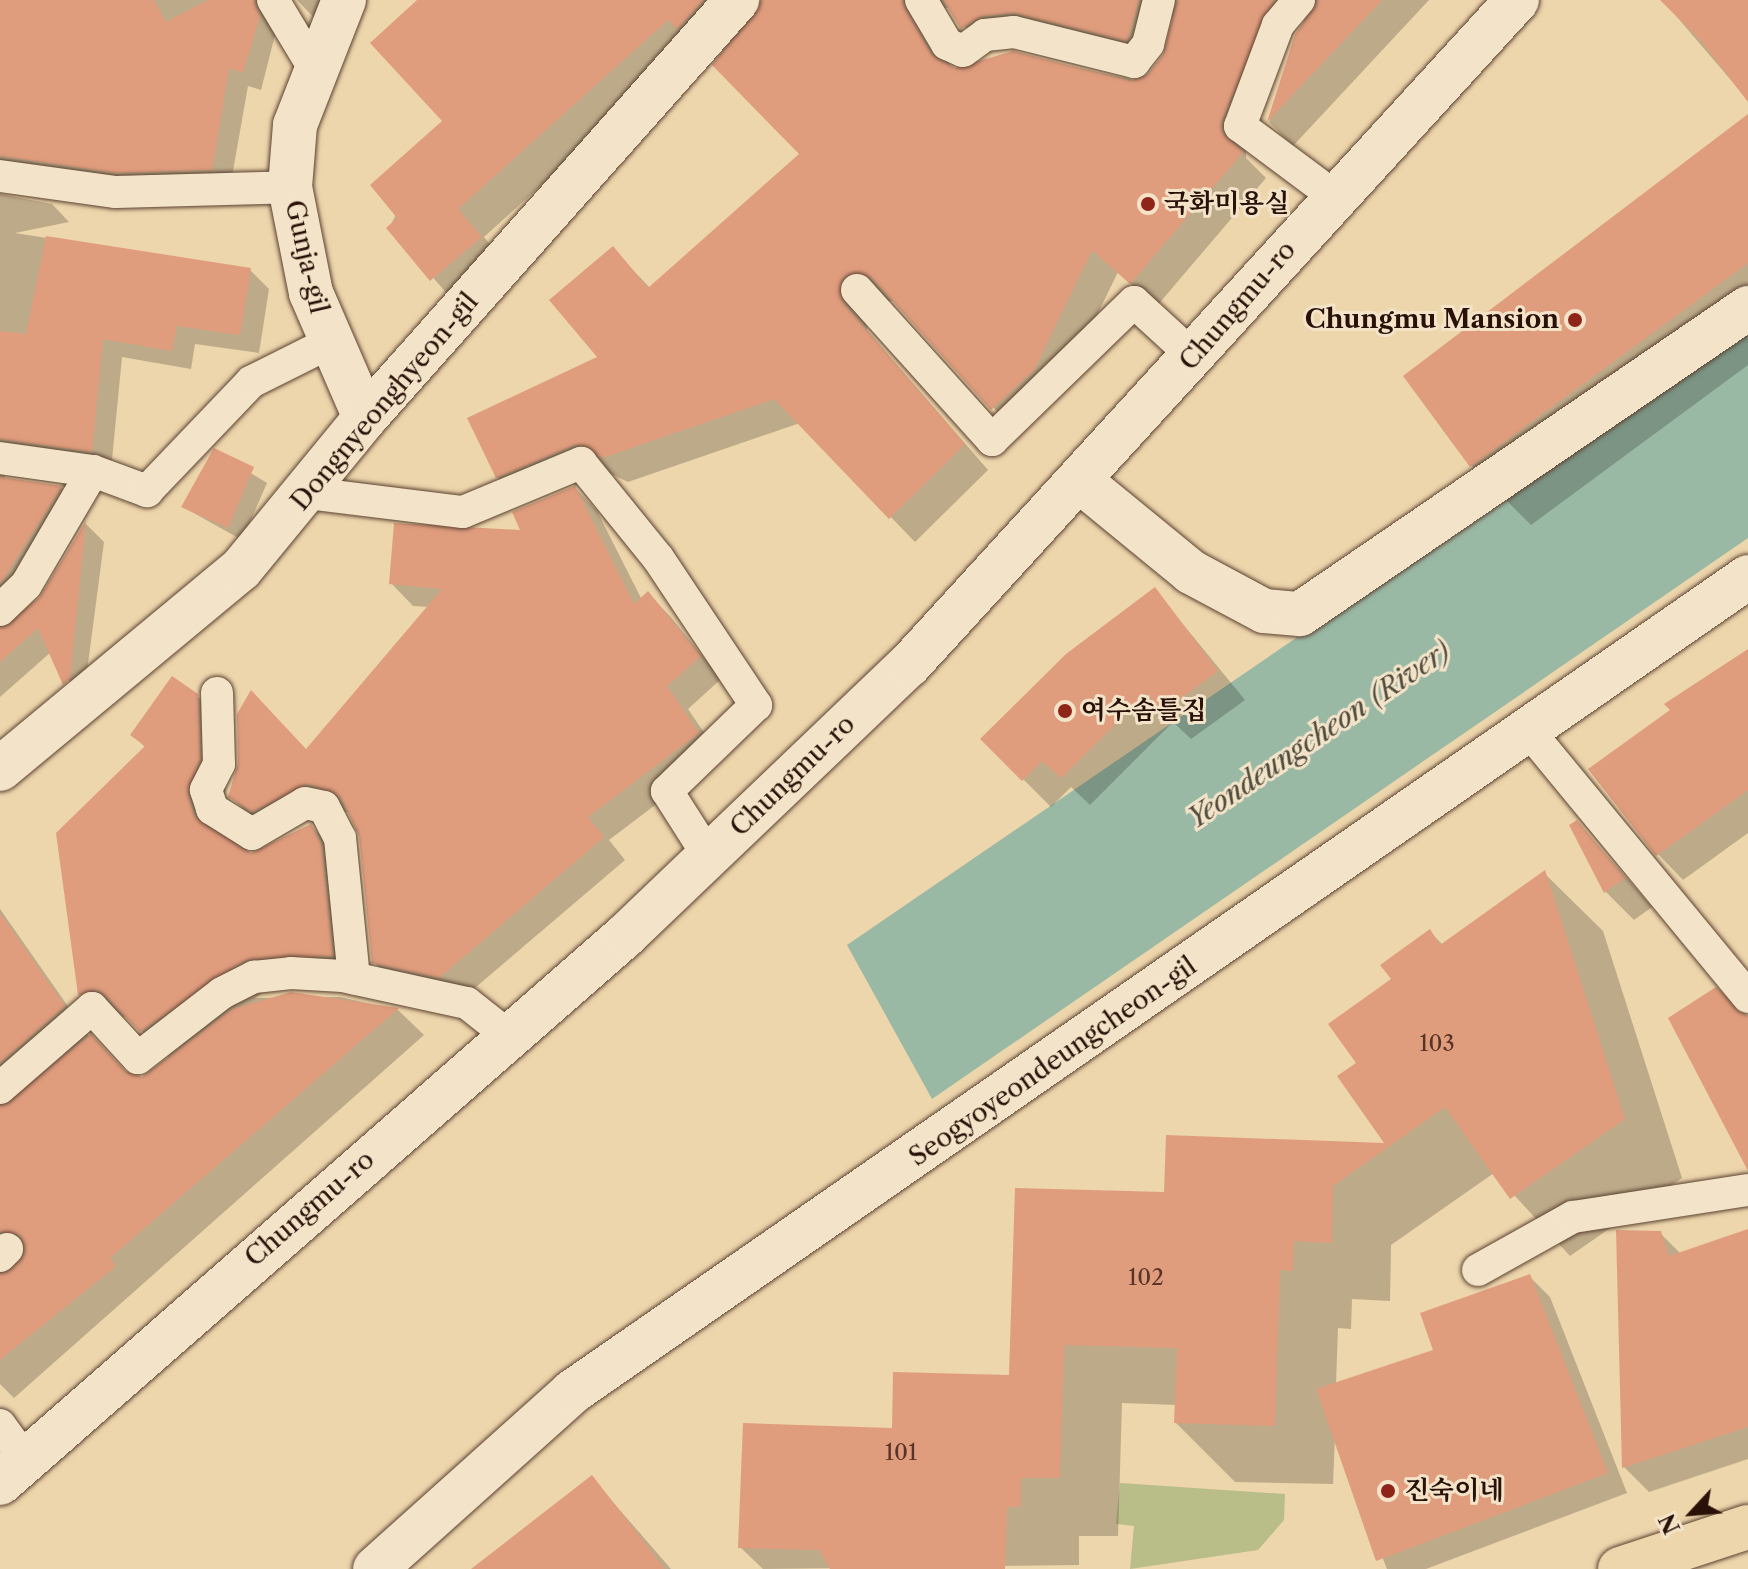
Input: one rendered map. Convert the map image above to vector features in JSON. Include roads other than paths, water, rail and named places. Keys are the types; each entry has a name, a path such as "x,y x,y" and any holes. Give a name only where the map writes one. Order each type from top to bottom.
{"main road":[{"path":"1620,1569 1748,1527"}],"street":[{"name":"Gunja-gil","path":"344,0 314,68 295,125 290,187 311,293 329,343 365,418"},
{"name":"Dongnyeonghyeon-gil","path":"0,769 241,569 308,493 365,418 737,0"},
{"name":"Chungmu-ro","path":"13,1472 709,857 909,665 1194,357 1334,196 1517,0"},
{"path":"1080,481 1191,572 1264,611 1300,614 1748,308"},
{"name":"Seogyoyeondeungcheon-gil","path":"375,1569 572,1392 1748,577"}],"lane":[{"path":"273,0 314,68"},
{"path":"921,0 947,44 963,51 985,35 1014,32 1134,62 1148,44 1159,0"},
{"path":"1299,0 1278,25 1240,126 1334,196"},
{"path":"0,176 116,192 290,187"},
{"path":"857,290 992,440 1134,302 1194,357"},
{"path":"0,458 93,471 147,491 251,382 329,343"},
{"path":"308,493 463,512 581,463 658,558 756,705 667,791 709,857"},
{"path":"0,610 26,585 93,471"},
{"path":"217,693 219,764 206,790 212,809 252,834 305,803 324,807 340,838 354,978"},
{"path":"1528,730 1748,997"},
{"path":"0,1088 92,1008 138,1058 254,977 354,978 467,1003 509,1036"},
{"path":"1478,1270 1573,1217 1748,1190"},
{"path":"0,1425 13,1472"}],"water":[{"name":"Yeondeungcheon (River)","path":"1748,329 1748,538 932,1099 847,945"}],"place":[{"name":"국화미용실","path":"1148,204"},
{"name":"Chungmu Mansion","path":"1575,320"},
{"name":"여수솜틀집","path":"1065,711"},
{"name":"진숙이네","path":"1388,1491"}]}
